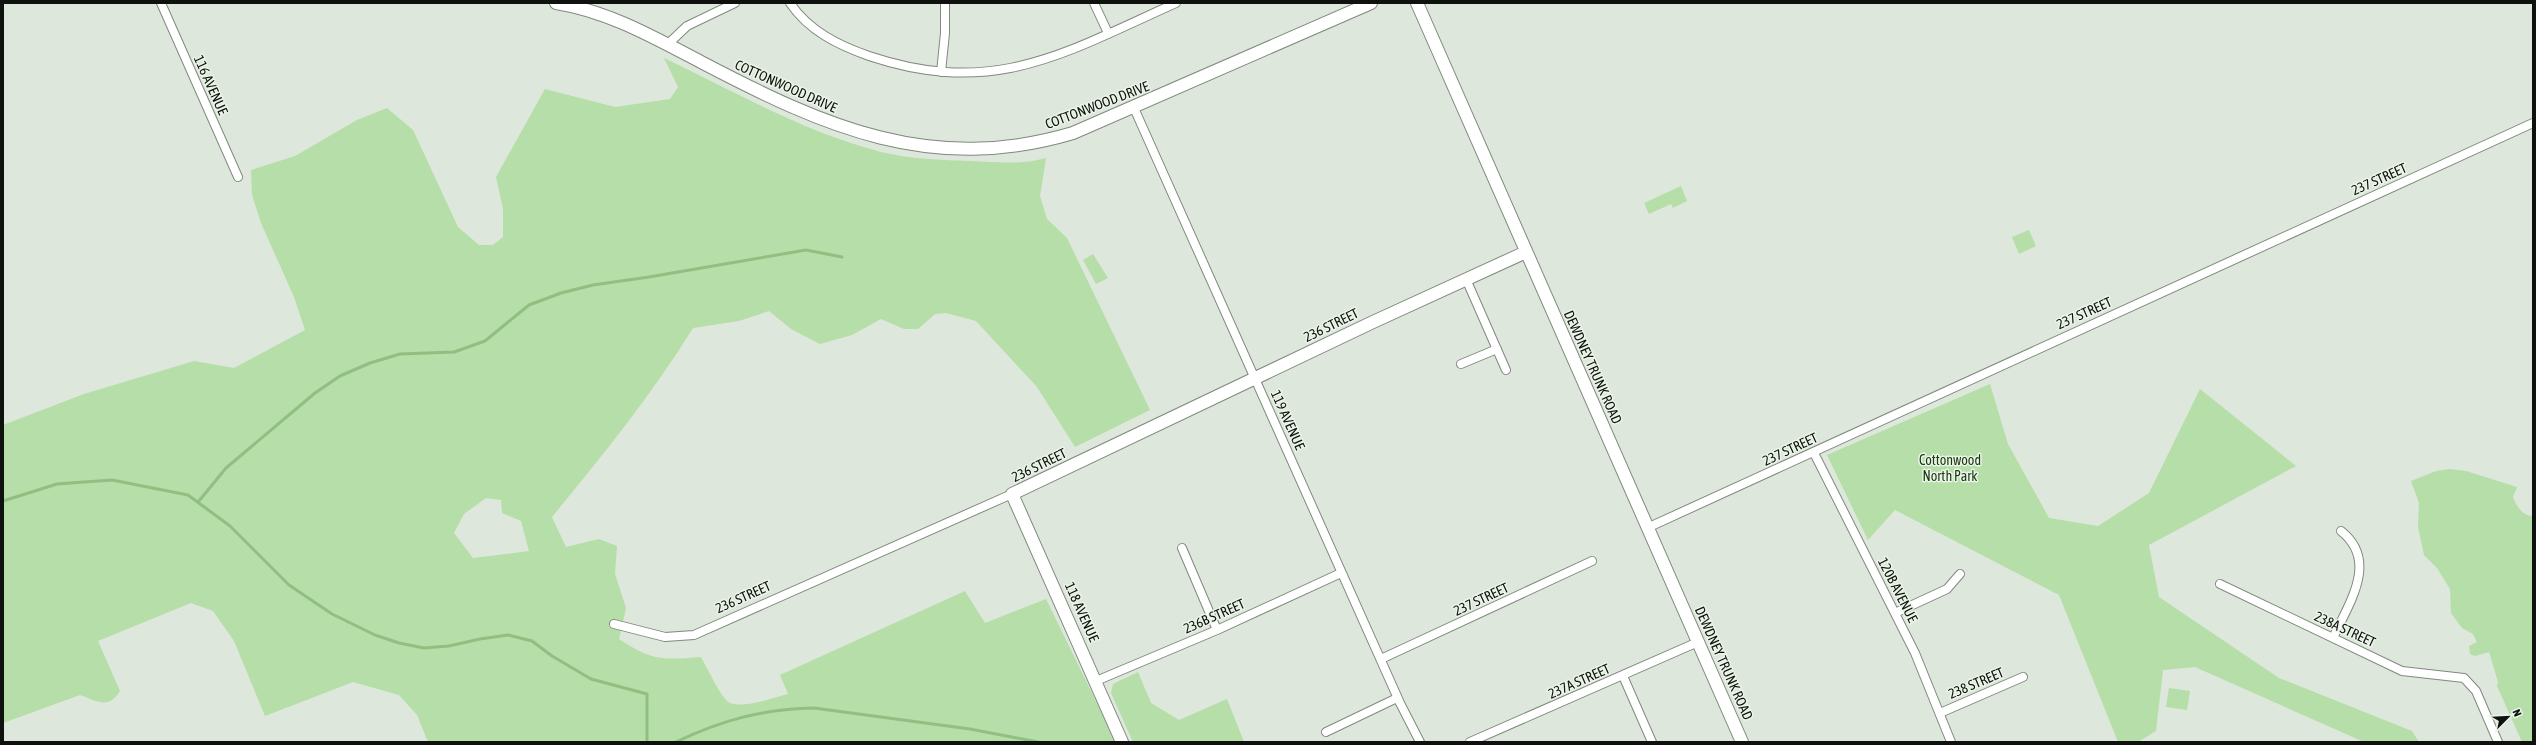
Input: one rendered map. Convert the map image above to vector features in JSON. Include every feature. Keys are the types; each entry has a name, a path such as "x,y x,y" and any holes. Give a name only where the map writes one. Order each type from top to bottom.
{"street":[{"name":"116 AVENUE","path":"161,3 238,177"},
{"name":"COTTONWOOD DRIVE","path":"556,3 600,15 668,44 749,87 816,118 877,138 929,148 1002,148 1040,143 1073,133 1134,108 1371,3"},
{"path":"668,44 686,26 735,3"},
{"path":"790,3 807,24 834,43 854,51 900,65 942,72 980,72 1021,67 1056,56 1176,3"},
{"path":"942,72 946,33 945,3"},
{"path":"1094,3 1108,33"},
{"name":"DEWDNEY TRUNK ROAD","path":"1417,3 1742,742"},
{"name":"119 AVENUE","path":"1134,108 1341,573 1381,659 1397,698 1420,742"},
{"name":"237 STREET","path":"1647,528 1814,453 1904,409 2533,123"},
{"name":"236 STREET","path":"614,624 665,637 694,635 1012,494 1526,252"},
{"path":"1466,279 1506,370"},
{"path":"1461,364 1497,349"},
{"name":"120B AVENUE","path":"1814,453 1915,653 1952,742"},
{"name":"118 AVENUE","path":"1012,494 1122,742"},
{"path":"2333,638 2359,579 2360,559 2353,540 2341,531"},
{"path":"1182,548 1217,630"},
{"name":"237 STREET","path":"1381,659 1592,561"},
{"name":"236B STREET","path":"1096,681 1217,630 1341,573"},
{"path":"1895,613 1946,589 1960,574"},
{"name":"238A STREET","path":"2220,584 2402,671 2464,678 2476,691 2498,742"},
{"name":"237A STREET","path":"1470,742 1698,642"},
{"path":"1623,676 1652,742"},
{"name":"238 STREET","path":"1940,713 2023,678"},
{"path":"1326,732 1397,698"}],"green space":[{"path":"664,58 770,110 824,134 881,152 926,159 1000,162 1028,162 1046,158 1040,196 1047,219 1067,238 1150,410 1075,447 1037,387 976,321 946,313 935,314 918,329 904,329 881,319 852,335 820,344 791,329 769,311 739,321 693,328 643,402 552,517 566,547 599,539 617,546 615,574 626,608 619,639 640,652 658,657 677,659 701,657 722,695 726,700 738,705 756,703 788,694 780,675 965,591 985,623 1046,599 1116,742 428,742 417,715 399,695 353,682 265,716 234,641 213,611 191,603 98,641 120,691 116,697 107,702 102,702 80,695 3,723 3,425 84,394 194,361 234,368 305,330 294,297 261,223 252,195 251,170 295,156 357,120 387,108 413,130 458,227 479,245 493,245 503,237 503,209 496,177 545,89 615,107 670,99 678,87","holes":["486,498 501,500 502,513 521,521 529,551 473,558 454,533 464,514"]},
{"path":"1681,186 1687,201 1673,208 1671,204 1649,214 1644,203"},
{"path":"2029,230 2036,246 2019,254 2012,237"},
{"path":"1093,254 1108,278 1096,284 1083,260"},
{"name":"Cottonwood North Park","path":"1990,384 2008,444 2049,518 2098,526 2149,493 2200,389 2296,466 2149,545 2159,597 2279,678 2412,731 2419,742 2364,742 2195,667 2163,670 2156,731 2138,742 2118,742 2059,595 1895,510 1868,540 1827,455"},
{"path":"2449,469 2466,471 2517,487 2513,497 2516,504 2520,510 2529,516 2533,516 2533,742 2522,742 2497,686 2498,682 2489,652 2475,656 2470,654 2469,646 2477,642 2473,634 2462,628 2451,613 2450,589 2437,568 2424,555 2418,527 2419,503 2411,481 2436,471"},
{"path":"1138,672 1151,703 1179,720 1227,699 1244,742 1133,742 1111,693 1113,684"},
{"path":"2169,688 2190,691 2187,710 2166,707"}],"waterway":[{"path":"199,501 226,468 315,393 340,376 370,363 400,354 454,352 485,341 529,305 561,293 593,285 806,250 842,257"},
{"path":"3,501 57,484 112,480 188,495 230,526 289,585 332,614 375,635 399,643 424,648 449,646 508,635 532,641 552,656 591,679 647,694 647,742"},
{"path":"676,742 693,734 743,717 760,713 814,708 970,729 1038,742"}]}
